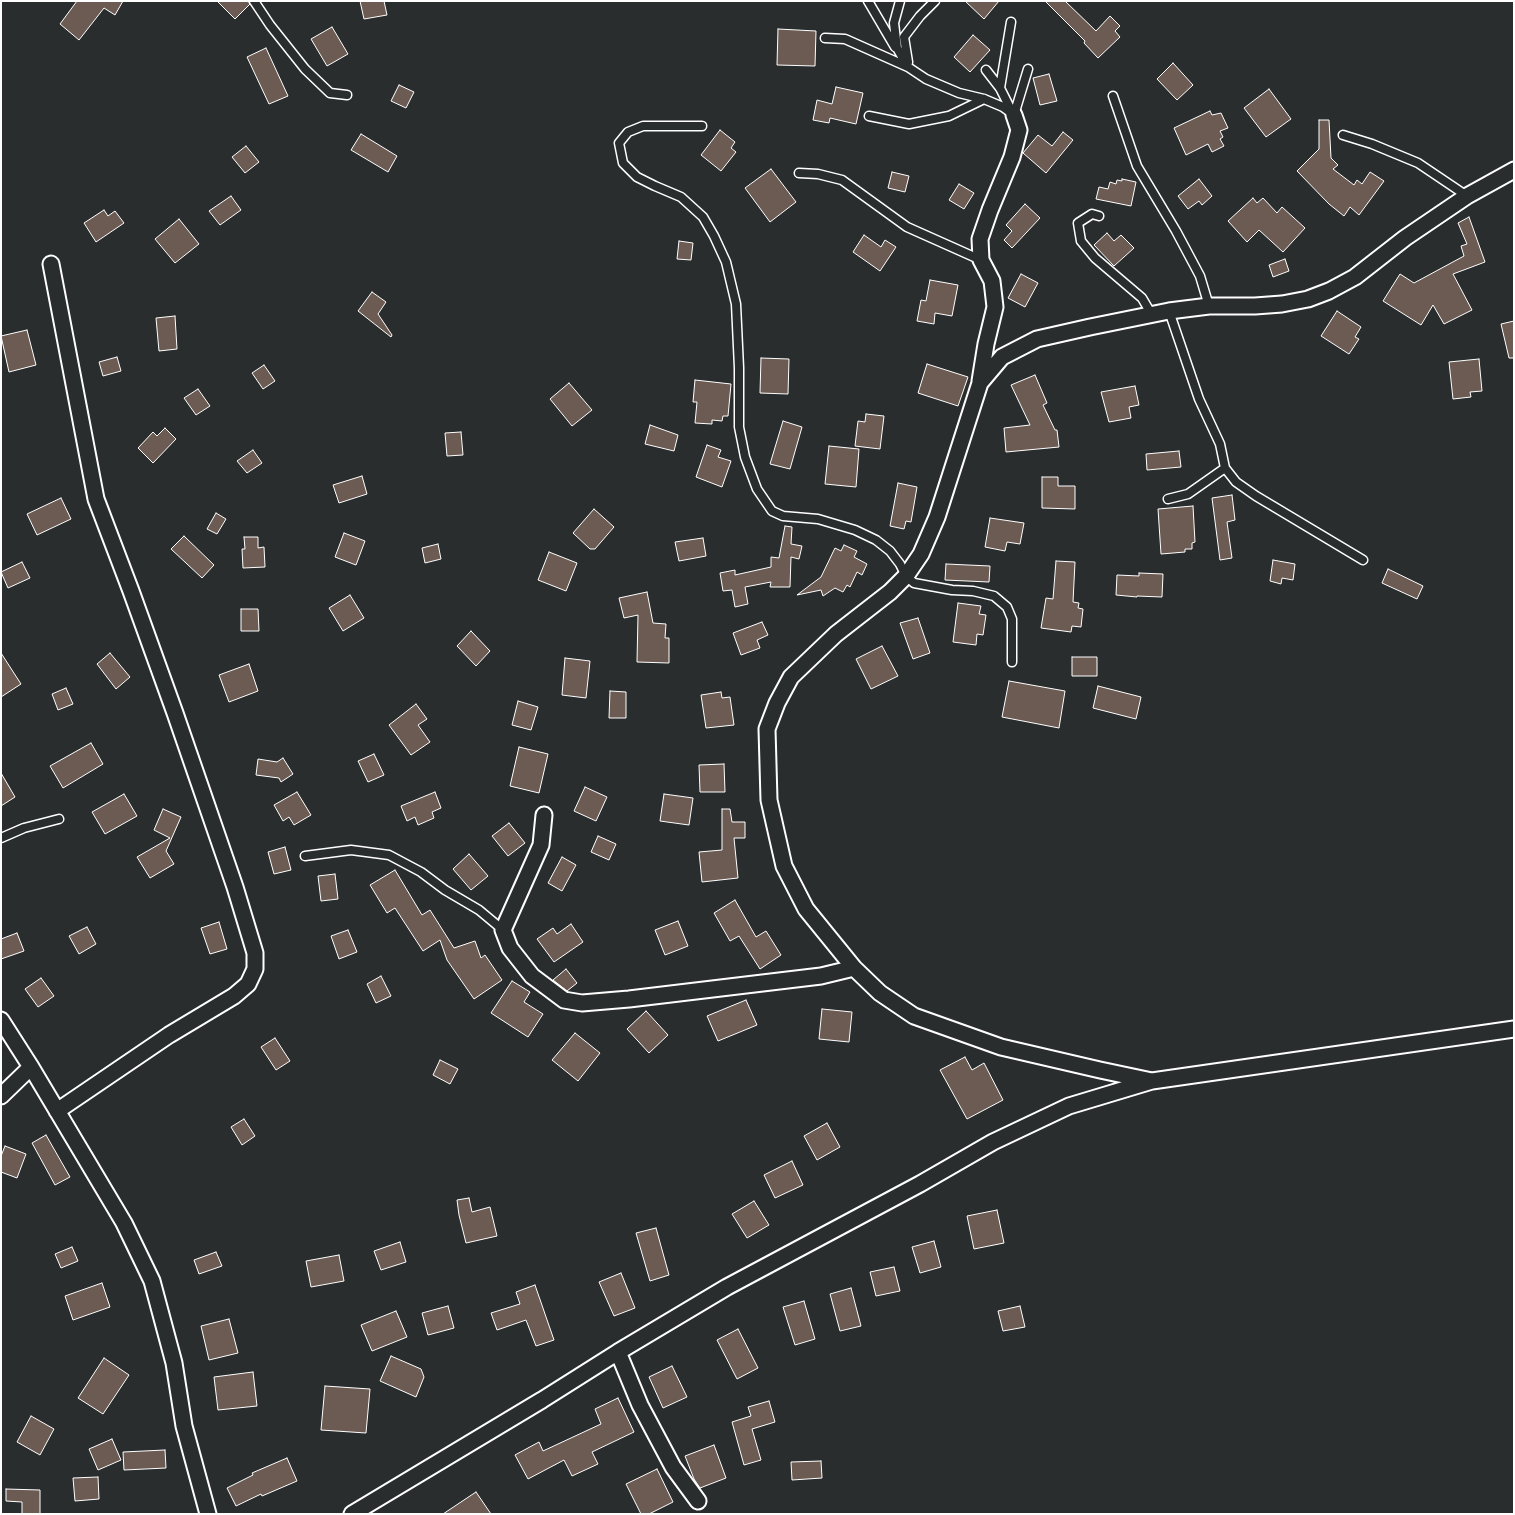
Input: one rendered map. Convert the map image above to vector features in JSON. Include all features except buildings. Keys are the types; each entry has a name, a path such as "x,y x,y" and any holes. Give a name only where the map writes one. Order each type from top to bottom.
{"street":[{"path":"1014,115 1019,130 1012,157 980,239 980,260 992,282 995,306 986,344 980,383 937,517 920,554 906,576 890,592 836,634 791,677 777,703 767,729 769,800 784,866 806,909 854,968 880,993 914,1016 1001,1047 1152,1081"},
{"path":"980,383 1002,357 1037,339 1152,314 1210,306 1282,304 1308,299 1329,292 1355,278 1405,238 1467,196 1514,170"},
{"path":"51,264 96,499 132,591 175,713 235,887 255,953 255,969 248,984 234,996 169,1035 57,1111"},
{"path":"544,815 541,845 503,930 510,948 532,976 564,1000 582,1003 656,996 821,976 854,968"},
{"path":"1,1020 124,1223 152,1281 174,1363 184,1426 208,1514"},
{"path":"352,1514 727,1287 920,1184 993,1142 1069,1106 1152,1081 1514,1029"},
{"path":"1,1096 31,1067"},
{"path":"618,1352 640,1405 673,1467 698,1501"}],"lane":[{"path":"254,1 270,26 305,69 330,92 347,95"},
{"path":"868,1 872,11 908,67"},
{"path":"900,1 894,23 897,48 908,67"},
{"path":"908,67 904,37 920,16 935,1"},
{"path":"1000,88 1011,22"},
{"path":"824,38 845,38 908,67 926,79 959,93 984,99 1003,107 1014,115"},
{"path":"1014,115 1028,69"},
{"path":"986,70 1000,88 1014,115"},
{"path":"1113,96 1137,166 1176,231 1200,276 1210,306"},
{"path":"869,116 910,124 949,116 984,99"},
{"path":"702,126 644,126 628,132 618,143 623,163 638,177 681,197 703,217 726,262 736,304 739,428 745,457 756,489 772,511 783,516 818,519 855,530 876,540 890,551 906,576 914,583 952,590 973,591 994,596 1006,606 1012,619 1012,662"},
{"path":"1344,135 1418,163 1467,196"},
{"path":"799,173 818,174 842,180 907,226 980,260"},
{"path":"1099,216 1092,214 1078,223 1081,242 1095,258 1142,298 1152,314"},
{"path":"1169,312 1199,399 1220,444 1225,468 1236,482 1256,496 1363,560"},
{"path":"1168,499 1188,494 1225,468"},
{"path":"1,838 24,828 59,819"},
{"path":"305,856 351,850 389,855 421,872 445,890 479,910 503,930"}]}
